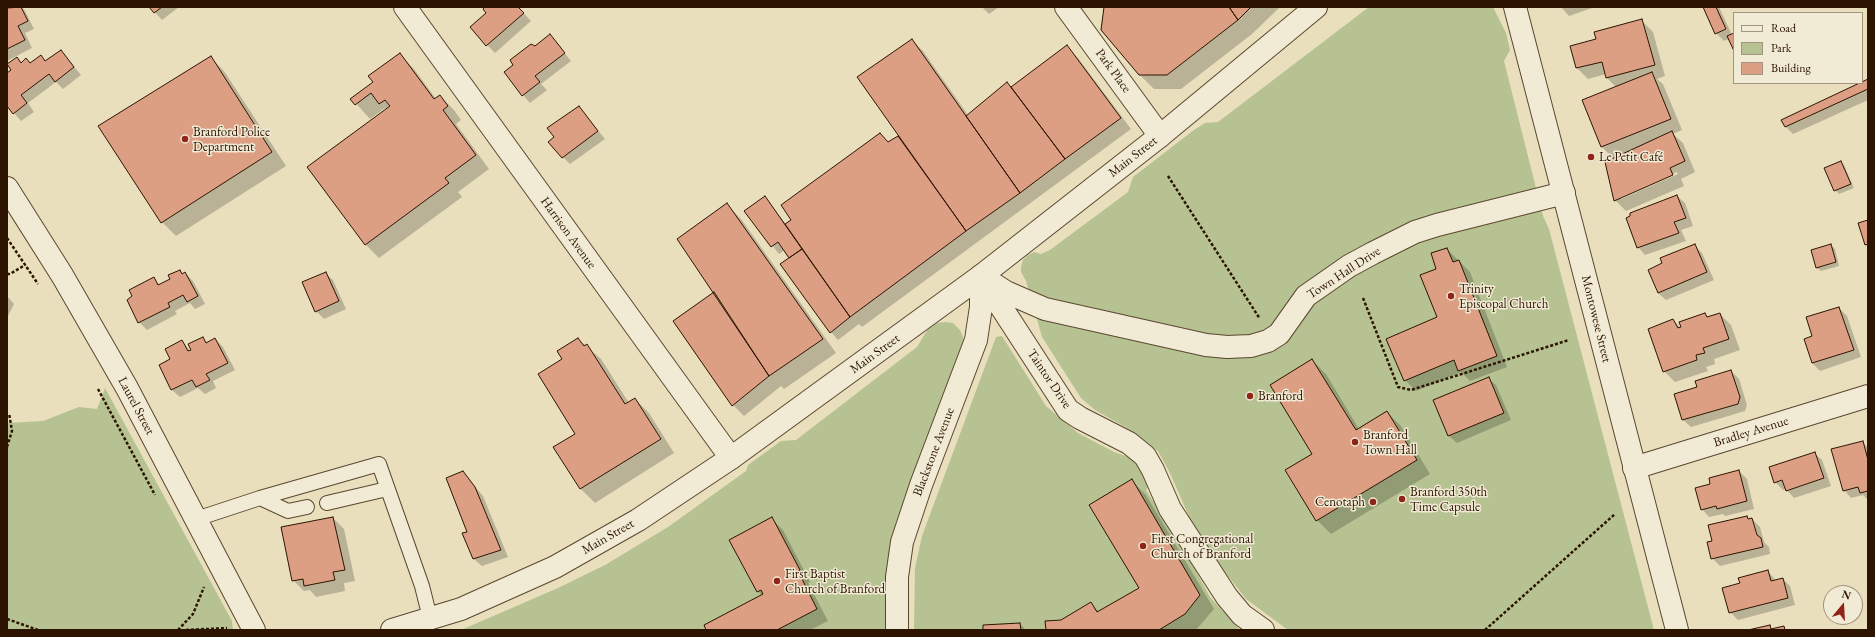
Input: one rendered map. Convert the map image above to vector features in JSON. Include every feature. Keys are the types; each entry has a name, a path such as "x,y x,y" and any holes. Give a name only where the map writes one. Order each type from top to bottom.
{"street":[{"name":"Harrison Avenue","path":"405,7 731,458"},
{"name":"Park Place","path":"1066,7 1160,136"},
{"name":"Main Street","path":"392,630 461,608 555,568 638,520 731,458 981,276 1160,136 1316,7"},
{"name":"Montowese Street","path":"1515,7 1677,630"},
{"name":"Laurel Street","path":"7,188 94,330 127,388 254,630"},
{"name":"Town Hall Drive","path":"981,276 1006,292 1045,309 1206,345 1227,347 1251,346 1268,341 1279,334 1306,296 1362,258 1415,232 1437,225 1564,193"},
{"name":"Blackstone Avenue","path":"897,630 897,577 902,542 921,485 976,340 981,307 981,276"},
{"name":"Taintor Drive","path":"981,276 1068,410 1080,418 1129,442 1145,456 1153,470 1170,509 1227,597 1242,615 1262,630"},
{"name":"Bradley Avenue","path":"1634,468 1868,396"}],"lane":[{"path":"196,519 260,498 379,464 422,586 430,618"},
{"path":"326,502 387,489"},
{"path":"260,498 288,511 307,507"}],"path":[{"path":"1168,176 1260,321"},
{"path":"7,238 40,288"},
{"path":"7,274 10,274 25,265"},
{"path":"1363,298 1398,387 1411,390 1568,340"},
{"path":"95,383 158,502"},
{"path":"7,447 12,431 9,413"},
{"path":"1485,630 1615,514"},
{"path":"178,630 193,614 199,602 204,588 200,581"},
{"path":"7,619 38,630"},
{"path":"186,630 226,628"}],"green space":[{"path":"1369,7 1493,7 1506,33 1510,50 1504,61 1543,216 1549,229 1654,630 1288,630 1246,599 1221,567 1190,519 1170,473 1158,451 1134,432 1095,410 1081,398 1042,337 1026,281 1021,272 1023,260 1034,252 1041,254 1050,250 1128,192 1133,177 1194,130 1205,123 1218,122"},
{"path":"937,323 953,323 960,330 963,337 963,345 888,630 461,630 558,588 605,565 668,527 746,471 748,465 781,441 796,440 917,347 928,329"},
{"path":"1002,336 1046,406 1078,433 1114,452 1137,460 1150,484 1146,490 1180,542 1210,597 1240,630 914,630 915,568 922,536 996,337"},
{"path":"105,388 232,621 233,630 7,630 7,423 43,421 79,407 97,409"}],"building":[{"path":"21,7 28,21 18,26 25,40 7,49 7,8"},
{"path":"149,7 162,7 154,13"},
{"path":"485,7 518,7 524,13 486,46 470,27 486,13 483,9"},
{"path":"1104,7 1229,7 1238,20 1167,75 1139,75 1101,30"},
{"path":"1229,7 1251,7 1238,20"},
{"path":"1703,7 1716,7 1726,29 1715,34"},
{"path":"1642,19 1655,65 1606,78 1602,62 1576,68 1570,46 1596,39 1594,32"},
{"path":"1733,33 1733,49 1727,36"},
{"path":"550,34 565,53 535,76 540,82 522,96 504,72 513,65 510,60 531,44 535,46"},
{"path":"912,39 1020,193 966,231 857,77"},
{"path":"1067,45 1121,118 1065,159 1011,87"},
{"path":"61,50 74,67 55,82 49,74 21,95 27,103 13,114 7,106 7,73 11,70 7,64 17,57 21,63 26,58 30,63 41,55 45,61"},
{"path":"400,53 434,99 440,95 448,106 443,110 476,155 445,178 449,183 365,245 307,167 390,106 385,100 379,104 371,93 355,105 350,99 373,82 368,76"},
{"name":"Branford Police Department","path":"211,56 272,152 161,223 98,126"},
{"path":"1652,72 1671,119 1601,147 1582,100"},
{"path":"1868,79 1868,89 1785,127 1781,120 1857,84 1863,84 1863,81"},
{"path":"1007,82 1065,159 1020,193 966,116"},
{"path":"579,106 598,131 562,158 548,142 554,137 547,128"},
{"path":"1672,131 1685,161 1670,168 1673,175 1614,201 1605,162"},
{"path":"880,133 888,142 898,136 966,231 850,317 785,224 791,220 781,205"},
{"path":"1841,161 1851,184 1834,191 1824,168"},
{"path":"1677,195 1686,218 1674,222 1679,233 1637,248 1626,218 1630,216 1630,213"},
{"path":"765,196 802,249 789,258 778,242 771,247 744,211"},
{"path":"727,203 823,339 769,376 677,239"},
{"path":"1868,220 1868,244 1865,245 1858,223"},
{"path":"1695,244 1707,272 1658,293 1648,270 1662,263 1660,258"},
{"path":"1831,244 1836,262 1816,268 1811,250"},
{"name":"Trinity Episcopal Church","path":"1447,248 1453,262 1459,260 1497,356 1458,371 1454,360 1404,381 1386,339 1437,317 1420,275 1436,269 1431,253"},
{"path":"802,249 850,317 830,333 780,264"},
{"path":"180,270 182,274 185,272 198,296 187,302 183,295 168,303 170,307 138,323 127,300 132,296 129,290 154,277 158,285 170,279 168,275"},
{"path":"326,272 339,301 315,312 302,282"},
{"path":"714,292 769,376 732,406 673,321"},
{"path":"1839,307 1854,350 1812,363 1804,339 1812,336 1806,317"},
{"path":"1705,313 1707,317 1720,313 1729,339 1703,348 1705,353 1696,355 1697,360 1663,372 1648,329 1673,319 1678,328 1681,327 1679,322"},
{"path":"203,337 206,343 215,338 228,363 206,374 210,380 196,387 192,380 171,390 159,365 170,359 165,349 182,340 188,351 191,350 188,344"},
{"path":"578,338 584,346 587,344 625,404 635,398 661,439 580,489 553,447 575,434 538,374 562,359 557,351"},
{"name":"Branford Town Hall","path":"1312,359 1356,430 1387,411 1417,460 1316,521 1285,470 1312,454 1270,385"},
{"path":"1731,370 1740,397 1738,404 1682,420 1674,394 1697,387 1695,381"},
{"path":"1489,377 1504,413 1448,436 1433,400"},
{"path":"1863,441 1868,460 1868,491 1860,493 1858,487 1843,491 1831,449"},
{"path":"1815,452 1824,478 1786,491 1782,480 1774,483 1769,467"},
{"path":"1739,470 1747,501 1717,509 1716,506 1701,510 1695,488 1710,484 1709,478"},
{"path":"463,471 475,487 501,550 473,559 462,533 467,532 446,478"},
{"name":"First Congregational Church of Branford","path":"1132,479 1200,595 1185,614 1159,630 1046,630 1045,621 1061,620 1091,602 1097,612 1139,588 1089,505"},
{"path":"1747,516 1748,519 1752,518 1757,535 1761,538 1763,547 1711,559 1707,542 1712,541 1708,525"},
{"path":"333,517 345,570 333,572 335,580 304,586 303,579 292,581 281,527"},
{"name":"First Baptist Church of Branford","path":"772,517 800,570 798,571 817,609 777,630 706,630 704,625 763,594 761,590 757,592 729,540"},
{"path":"1768,570 1771,581 1783,578 1788,598 1729,613 1722,588 1740,583 1738,578"},
{"path":"1020,623 1021,630 983,630 983,625"},
{"path":"1770,625 1771,629 1784,626 1785,630 1748,630"}],"place":[{"name":"Branford Police Department","path":"185,139"},
{"name":"Le Petit Café","path":"1591,157"},
{"name":"Trinity Episcopal Church","path":"1451,296"},
{"name":"Branford","path":"1250,396"},
{"name":"Branford Town Hall","path":"1355,442"},
{"name":"Branford 350th Time Capsule","path":"1402,499"},
{"name":"Cenotaph","path":"1373,502"},
{"name":"First Congregational Church of Branford","path":"1143,546"},
{"name":"First Baptist Church of Branford","path":"777,581"}]}
